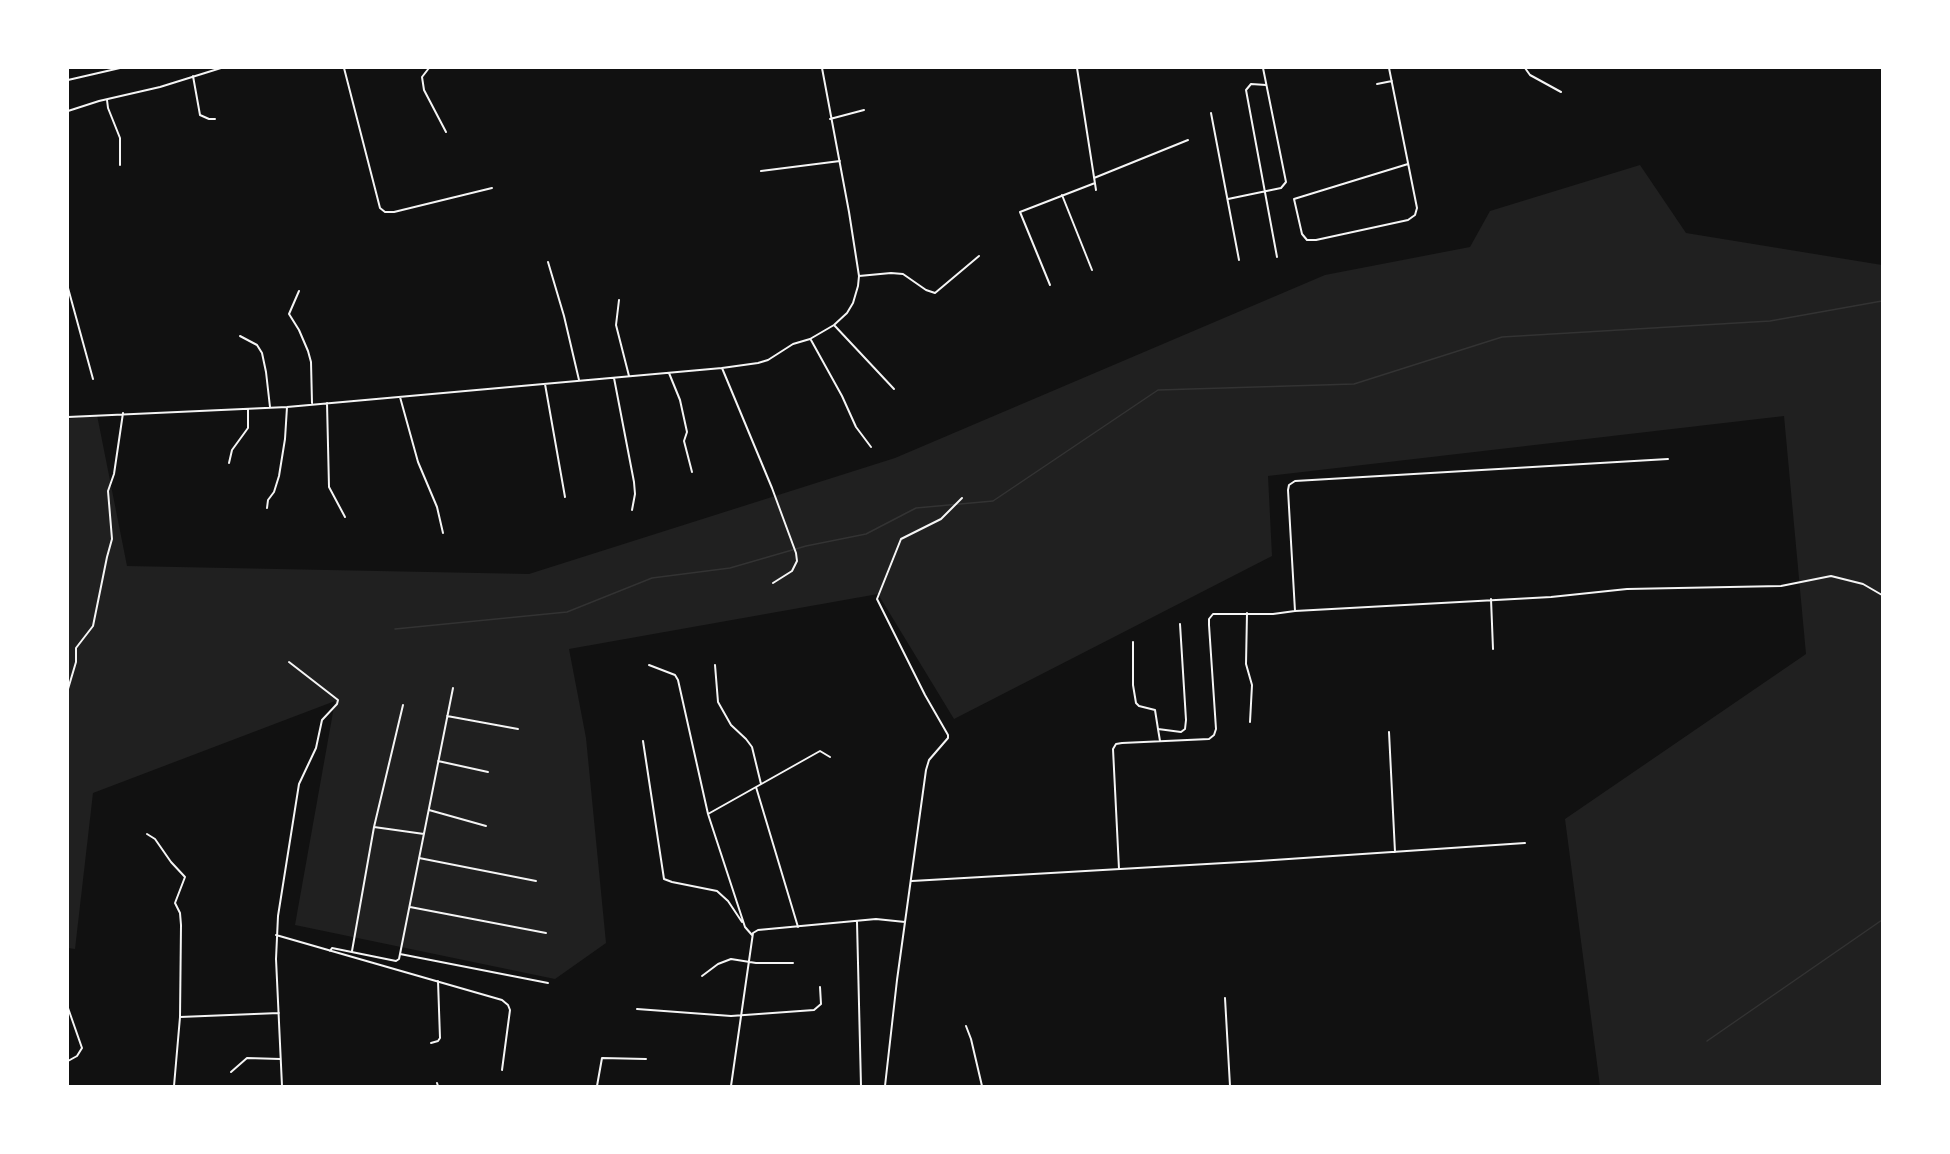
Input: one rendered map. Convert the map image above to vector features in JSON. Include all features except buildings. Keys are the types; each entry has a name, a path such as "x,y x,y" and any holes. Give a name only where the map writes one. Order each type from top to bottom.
{"street":[{"path":"68,80 120,68"},
{"path":"200,68 201,73"},
{"path":"68,111 221,68"},
{"path":"344,68 380,208 385,212 394,212 492,188"},
{"path":"429,68 422,76 424,90 446,132"},
{"path":"68,417 287,407 722,368 768,360 793,344 810,339 834,325 847,313 853,303 859,276 822,68"},
{"path":"1077,68 1096,190"},
{"path":"1228,200 1282,188 1286,182 1263,68"},
{"path":"1389,68 1417,208 1411,218 1316,240 1307,240 1302,234 1294,199 1408,164"},
{"path":"1525,68 1530,75 1561,92"},
{"path":"193,76 200,115 215,119"},
{"path":"1377,84 1392,81"},
{"path":"1266,85 1251,84 1246,90 1277,257"},
{"path":"107,100 120,138 120,165"},
{"path":"830,119 864,110"},
{"path":"1211,113 1239,260"},
{"path":"1094,178 1188,140"},
{"path":"761,171 840,161"},
{"path":"1050,285 1020,212 1095,183"},
{"path":"1062,195 1092,270"},
{"path":"859,276 903,274 926,290 935,293 979,256"},
{"path":"548,262 579,380"},
{"path":"68,288 93,379"},
{"path":"298,291 288,314 299,330 308,351 312,404"},
{"path":"619,300 616,325 629,376"},
{"path":"834,325 894,389"},
{"path":"240,336 257,345 262,353 270,408"},
{"path":"810,339 842,396 856,427 871,447"},
{"path":"722,368 755,445 796,553 797,561 794,568 789,574 773,583"},
{"path":"669,373 680,400 687,432 684,441 692,472"},
{"path":"614,378 634,482 635,494 632,510"},
{"path":"545,384 565,497"},
{"path":"400,397 418,462 437,507 443,533"},
{"path":"327,403 329,487 345,517"},
{"path":"267,508 268,500 274,492 279,476 287,407"},
{"path":"229,463 232,450 248,428 248,409"},
{"path":"68,689 76,662 76,648 93,626 112,539 108,491 114,474 123,413"},
{"path":"1295,611 1288,490 1289,485 1295,481 1668,459"},
{"path":"885,1086 926,770 929,760 947,742 948,735 877,599 901,539 941,519 962,498"},
{"path":"1119,869 1113,749 1120,743 1209,739 1214,735 1216,729 1209,619 1216,614 1273,614 1551,597 1627,590 1781,586 1831,576 1863,584 1882,595"},
{"path":"1491,599 1493,649"},
{"path":"1247,613 1246,664 1252,685 1250,722"},
{"path":"1158,729 1175,732 1185,729 1180,624"},
{"path":"1133,642 1133,685 1136,703 1155,710 1160,742"},
{"path":"282,1086 276,935 299,784 316,748 322,720 338,700 290,662"},
{"path":"715,664 718,702 727,719 752,747 761,784"},
{"path":"649,665 677,677 708,814 745,927"},
{"path":"330,951 332,948 398,961 453,688"},
{"path":"351,952 374,827 403,705"},
{"path":"447,716 518,729"},
{"path":"1389,732 1395,852"},
{"path":"643,741 664,879 721,894 752,935"},
{"path":"708,814 820,751 830,757"},
{"path":"438,761 488,772"},
{"path":"756,787 798,927"},
{"path":"429,810 486,826"},
{"path":"374,827 424,834"},
{"path":"147,834 155,839 185,877 175,903 180,913 180,1017 174,1086"},
{"path":"912,881 1525,843"},
{"path":"419,858 536,881"},
{"path":"409,907 546,933"},
{"path":"731,1086 752,935 756,930 882,919 905,922"},
{"path":"857,922 861,1086"},
{"path":"276,935 502,1000 510,1010 502,1070"},
{"path":"400,954 548,983"},
{"path":"702,976 726,960 739,959 769,964 793,963"},
{"path":"431,1043 440,1038 438,981"},
{"path":"637,1010 741,1015 816,1009 821,1004 820,987"},
{"path":"1225,998 1230,1086"},
{"path":"68,1008 81,1048 77,1056 68,1061"},
{"path":"180,1017 279,1013"},
{"path":"966,1026 982,1086"},
{"path":"231,1072 248,1058 281,1059"},
{"path":"597,1086 602,1058 646,1059"}],"shaded area":[{"path":"1640,165 1686,233 1882,265 1882,1086 1600,1086 1565,819 1806,654 1784,416 1268,476 1272,556 954,719 878,594 569,649 586,738 606,943 555,979 295,925 335,701 93,793 75,949 68,948 68,419 97,415 127,566 529,574 895,458 1325,275 1470,247 1490,211"}],"waterway":[{"path":"395,629 567,612 652,578 730,568 806,546 866,534 916,508 993,501 1158,390 1354,384 1502,337 1770,321 1882,301"},
{"path":"1707,1041 1882,920"}]}
